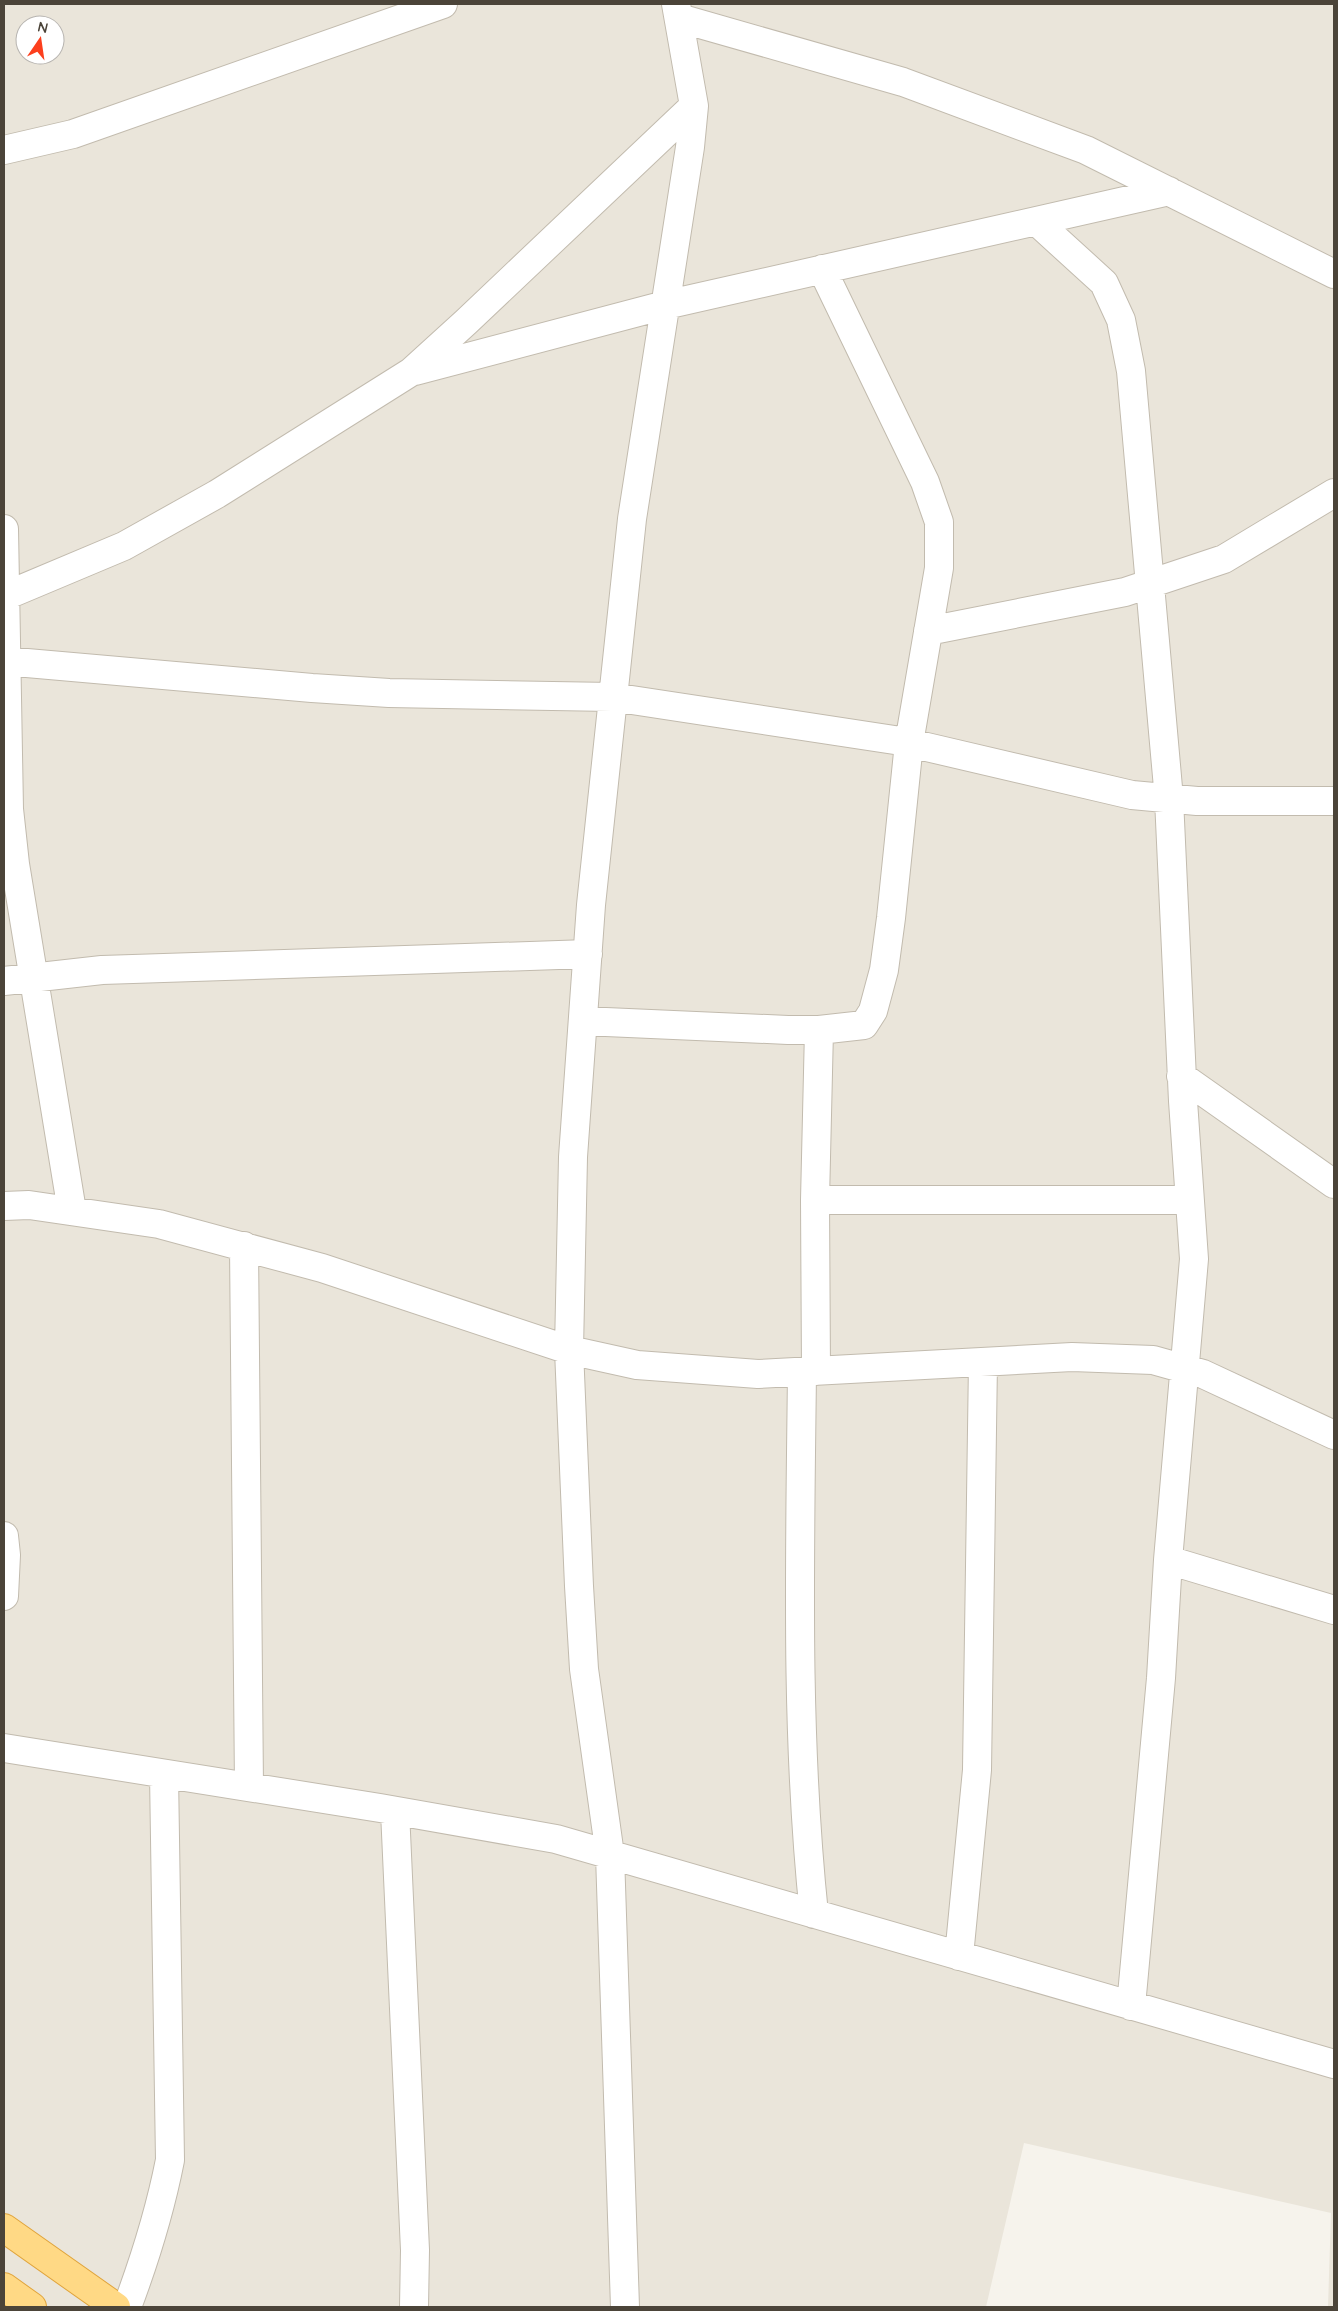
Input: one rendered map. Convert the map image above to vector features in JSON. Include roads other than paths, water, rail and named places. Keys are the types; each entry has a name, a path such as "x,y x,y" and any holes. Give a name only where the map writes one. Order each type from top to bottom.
{"highway":[{"path":"4,2228 116,2307"},
{"path":"4,2287 32,2307"}],"street":[{"path":"4,148 72,134 443,4"},
{"path":"625,2307 610,1855 584,1668 578,1576 569,1350 573,1156 588,954 612,697 632,519 690,147 694,106 677,11 903,82 1086,150 1334,274"},
{"path":"5,596 124,546 217,494 411,372 694,106"},
{"path":"411,372 665,305 1169,191"},
{"path":"1036,221 1104,283 1121,320 1131,371 1169,799 1182,1076 1194,1259 1183,1369 1161,1678 1131,2006"},
{"path":"583,1021 819,1030 864,1025 873,1011 884,970 892,918 909,743 939,568 939,522 925,482 822,269"},
{"path":"928,631 1125,592 1151,584 1224,559 1334,493"},
{"path":"4,529 9,809 15,864 72,1211"},
{"path":"5,661 370,692 612,697 909,743 1132,795 1197,801 1334,801"},
{"path":"4,981 102,970 588,954"},
{"path":"814,1914 805,1830 799,1666 819,1030"},
{"path":"1182,1076 1334,1184"},
{"path":"815,1200 1189,1200"},
{"path":"4,1206 29,1206 159,1224 322,1268 569,1350 638,1365 758,1374 1072,1357 1153,1360 1203,1374 1334,1435"},
{"path":"244,1246 249,1787"},
{"path":"959,1956 977,1770 983,1362"},
{"path":"4,1536 6,1555 4,1596"},
{"path":"1168,1560 1334,1610"},
{"path":"4,1748 556,1839 1334,2064"},
{"path":"127,2307 142,2267 161,2201 170,2160 164,1774"},
{"path":"395,1811 415,2250 414,2307"}]}
